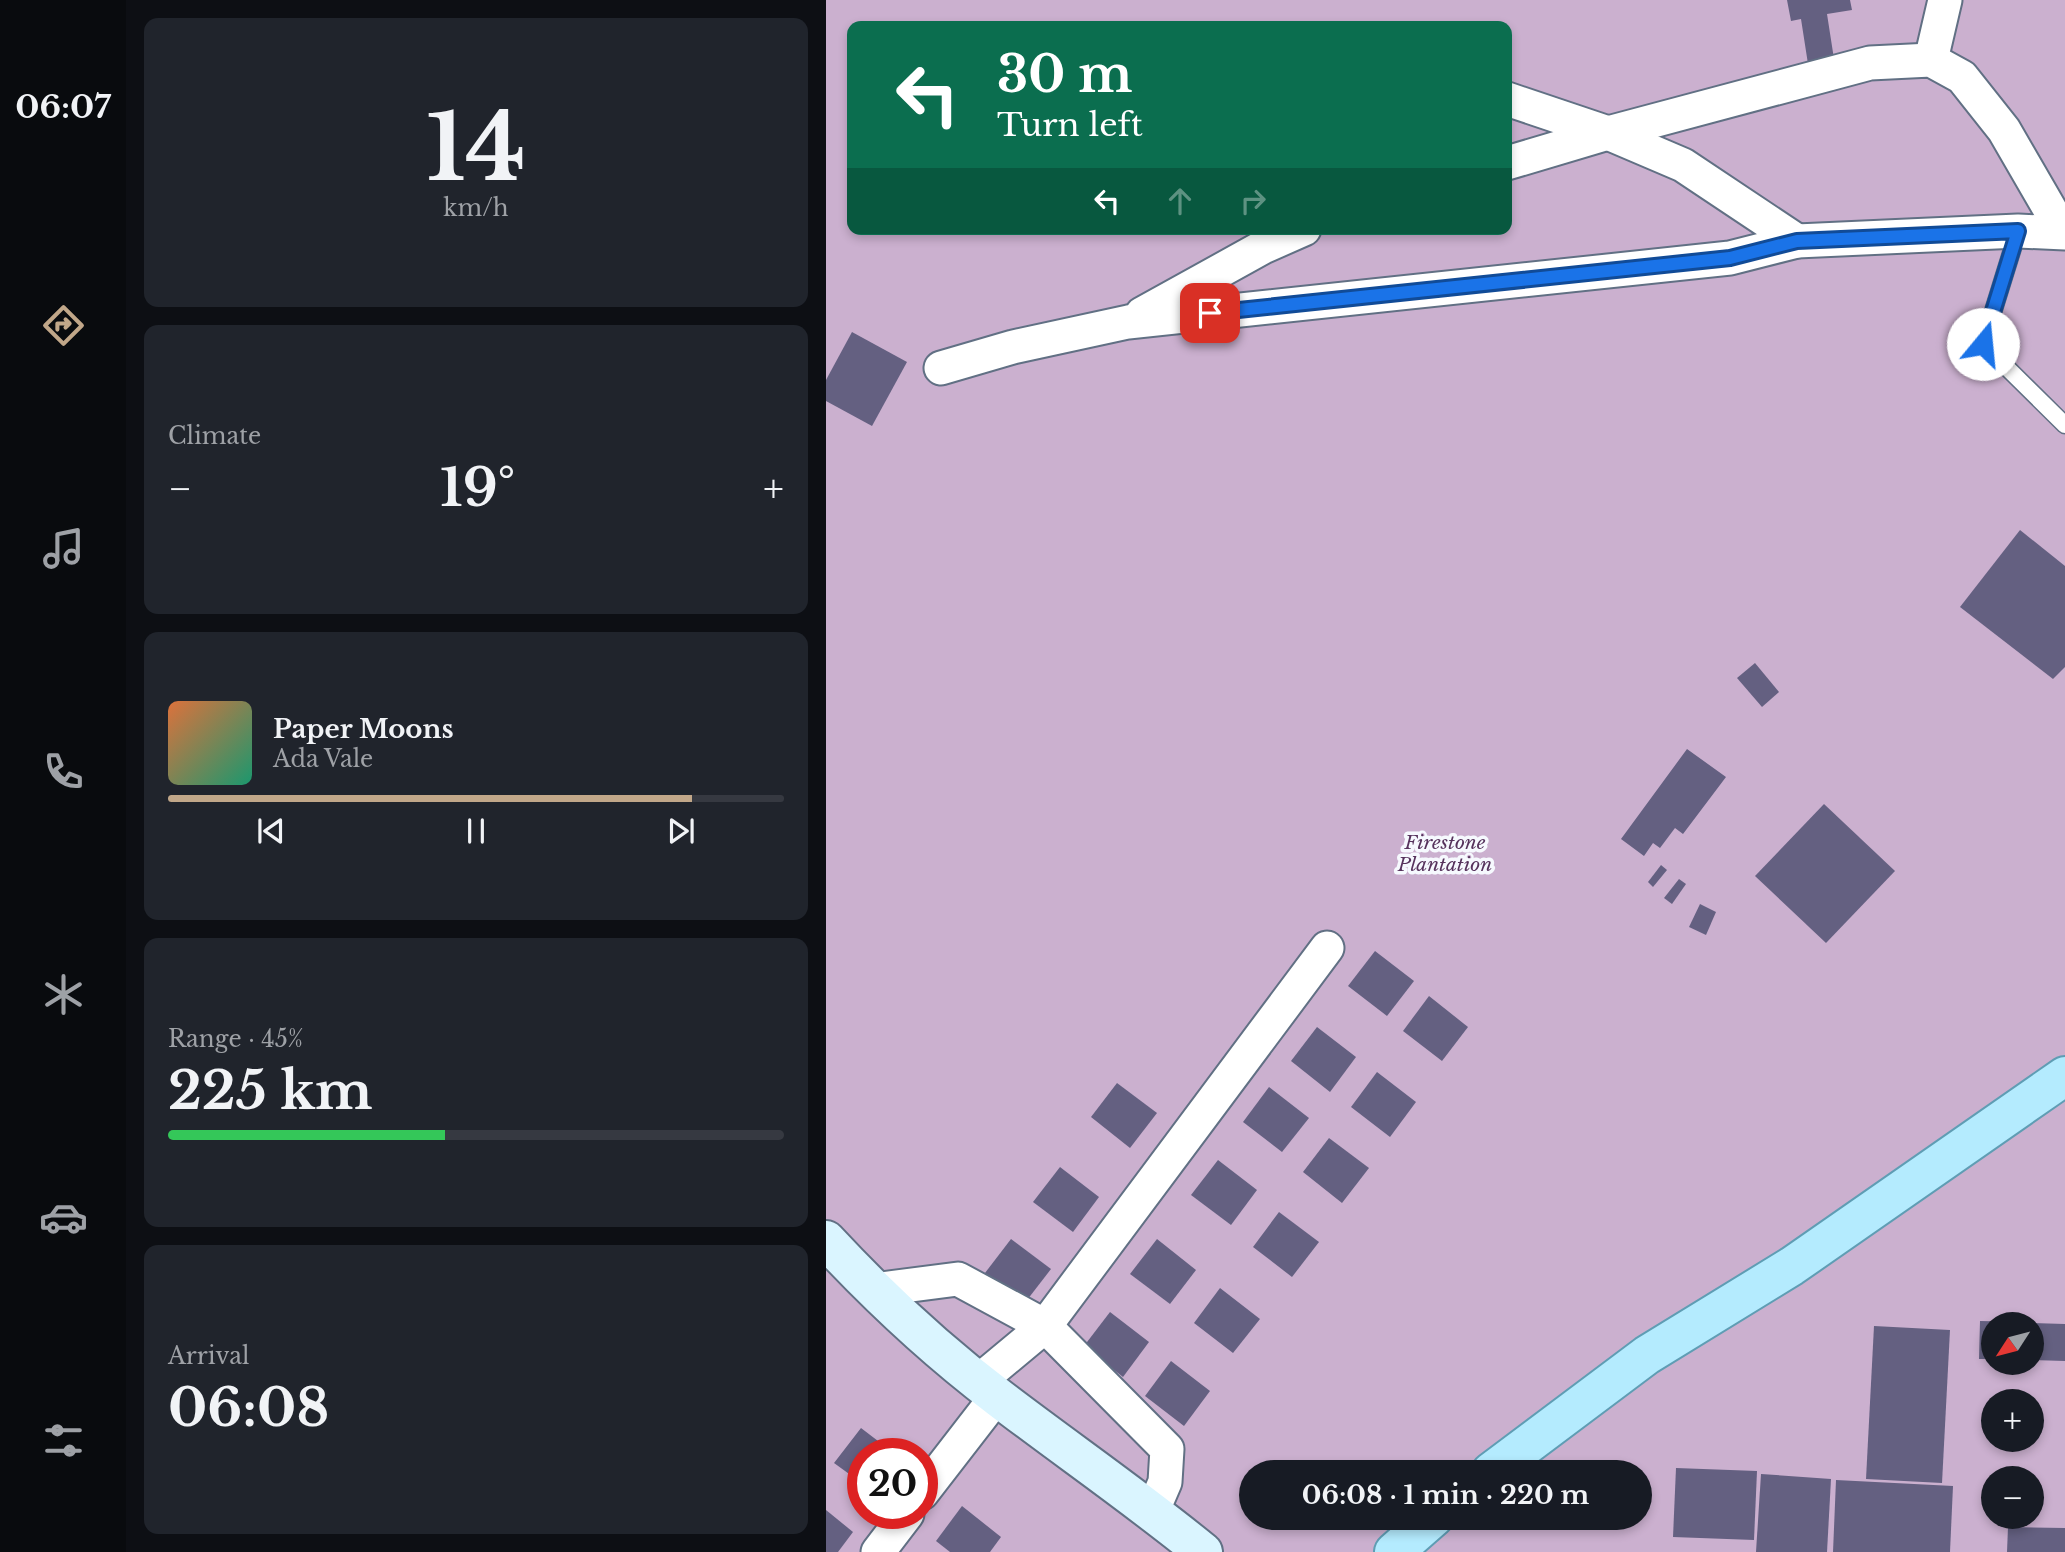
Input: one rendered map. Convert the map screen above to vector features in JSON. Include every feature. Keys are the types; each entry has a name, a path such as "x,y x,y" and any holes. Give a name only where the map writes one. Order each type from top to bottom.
{"main road":[{"path":"1507,1460 1647,1356 1792,1266 2065,1076"},
{"path":"1394,1552 1419,1530"}],"street":[{"path":"1931,60 1945,0"},
{"path":"1512,162 1870,63 1931,60 1962,77 2004,130 2064,232"},
{"path":"1512,101 1608,133 1683,165 1797,241"},
{"path":"1683,165 1686,135 1703,108"},
{"path":"941,369 1013,347 1128,322 1730,258 1797,241 2018,231 2064,232"},
{"path":"1128,322 1291,235"},
{"path":"938,1468 988,1389 1045,1326 1327,948"},
{"path":"826,1240 873,1290 988,1389 1153,1510 1203,1552"},
{"path":"873,1290 958,1279 1045,1326 1167,1449 1165,1482 1153,1510"},
{"path":"878,1552 896,1529"}],"lane":[{"path":"2018,231 1983,344 2065,425"}],"green space":[{"name":"Firestone Plantation","path":"826,0 2065,0 2065,1552 826,1552"}],"building":[{"path":"1787,0 1850,0 1852,10 1827,14 1834,59 1808,64 1801,19 1791,21"},
{"path":"852,332 907,362 872,426 826,401 826,380"},
{"path":"2020,530 2065,566 2065,667 2053,679 1960,607"},
{"path":"1755,663 1779,692 1762,707 1737,678"},
{"path":"1687,749 1726,777 1683,834 1675,828 1660,848 1653,843 1644,856 1621,839"},
{"path":"1824,804 1895,871 1826,943 1755,876"},
{"path":"1661,865 1667,870 1653,887 1648,882"},
{"path":"1679,879 1686,884 1672,904 1664,898"},
{"path":"1700,904 1716,912 1706,935 1689,927"},
{"path":"1375,951 1414,981 1387,1016 1348,986"},
{"path":"1429,996 1468,1027 1442,1061 1403,1031"},
{"path":"1317,1027 1356,1057 1330,1092 1291,1061"},
{"path":"1377,1072 1416,1102 1390,1137 1351,1107"},
{"path":"1117,1083 1157,1113 1130,1148 1091,1117"},
{"path":"1269,1087 1309,1118 1282,1152 1243,1122"},
{"path":"1329,1138 1369,1168 1342,1203 1303,1172"},
{"path":"1218,1160 1257,1190 1231,1225 1191,1195"},
{"path":"1060,1167 1099,1197 1073,1232 1033,1202"},
{"path":"1279,1212 1319,1242 1292,1277 1253,1247"},
{"path":"1011,1239 1051,1269 1024,1304 985,1273"},
{"path":"1157,1239 1196,1270 1170,1304 1130,1274"},
{"path":"1220,1288 1260,1319 1233,1353 1194,1323"},
{"path":"1110,1312 1149,1342 1123,1377 1084,1346"},
{"path":"1980,1321 1981,1321 1981,1359"},
{"path":"2044,1323 2065,1324 2065,1361 2044,1360"},
{"path":"1874,1326 1950,1330 1942,1483 1866,1479"},
{"path":"1171,1361 1210,1391 1184,1426 1145,1396"},
{"path":"861,1428 874,1438 853,1438"},
{"path":"847,1446 847,1472 834,1463"},
{"path":"1676,1468 1757,1471 1754,1540 1673,1537"},
{"path":"1761,1474 1831,1479 1827,1552 1756,1552"},
{"path":"1836,1480 1953,1486 1950,1552 1833,1552"},
{"path":"962,1506 1001,1537 990,1552 950,1552 936,1541"},
{"path":"826,1510 853,1532 838,1552 826,1552"},
{"path":"2065,1528 2065,1552 2007,1552 2008,1529"}],"route":[{"path":"1210,313 1730,258 1797,241 2018,231 1983,344"}]}
